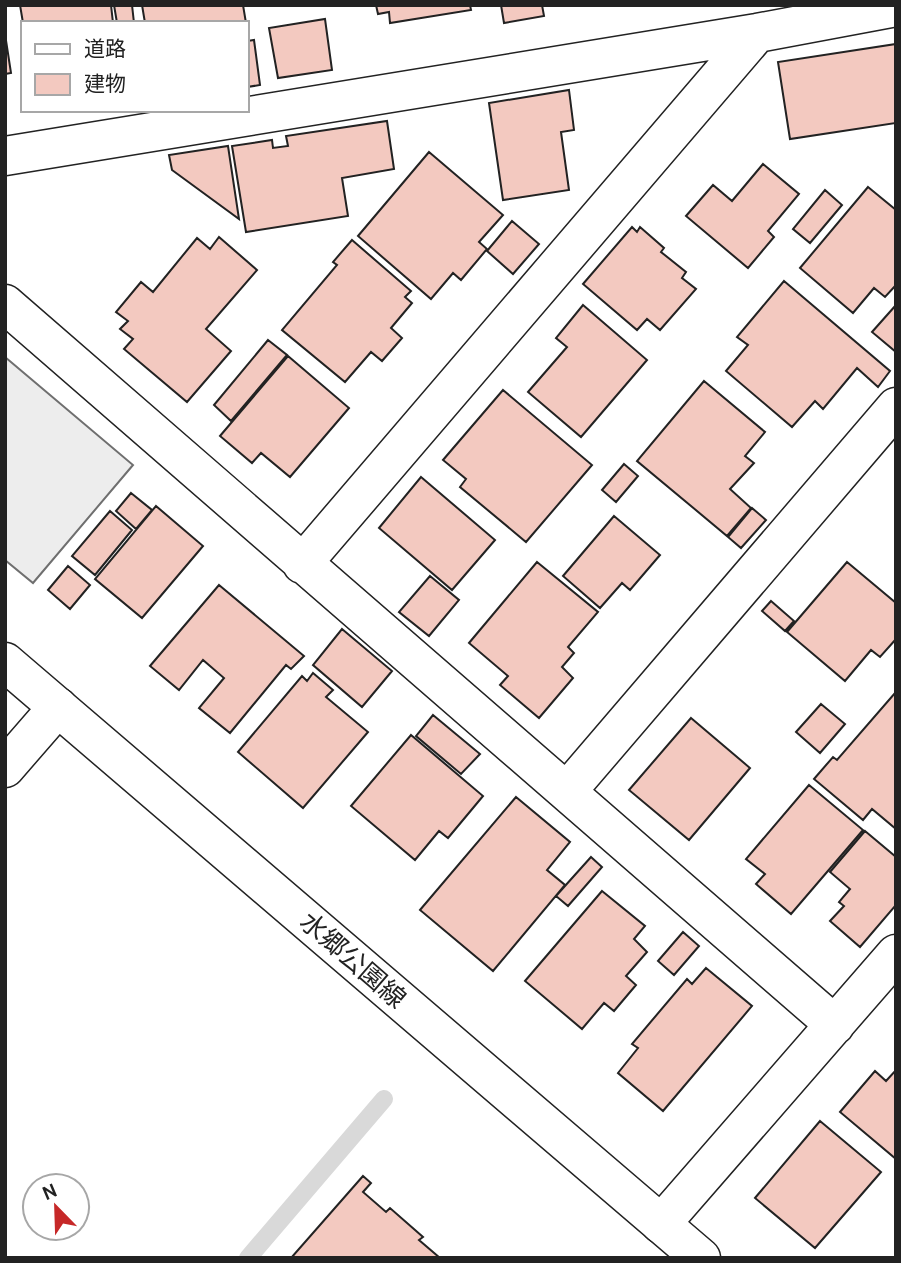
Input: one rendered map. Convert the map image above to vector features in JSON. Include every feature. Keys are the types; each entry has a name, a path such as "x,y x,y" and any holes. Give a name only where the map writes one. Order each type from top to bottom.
{"street":[{"path":"5,156 757,33 888,7"},
{"path":"302,564 757,33"},
{"path":"5,304 302,564 568,790 835,1025"},
{"path":"568,790 896,407"},
{"name":"水郷公園線","path":"5,662 701,1258"},
{"path":"5,768 58,707"},
{"path":"661,1224 896,954"}],"shaded area":[{"path":"5,357 133,465 33,583 5,560"}],"building":[{"path":"20,5 111,5 113,21 23,21"},
{"path":"114,5 132,5 134,21 117,21"},
{"path":"142,5 243,5 246,21 145,21"},
{"path":"376,5 470,5 471,10 390,23 389,12 378,14"},
{"path":"501,5 542,5 544,16 504,23"},
{"path":"325,19 332,70 278,78 269,28"},
{"path":"5,34 11,73 5,74"},
{"path":"254,40 260,85 248,87 248,41"},
{"path":"896,44 896,123 790,139 778,62"},
{"path":"569,90 574,130 561,132 569,190 503,200 489,103"},
{"path":"387,121 394,169 342,178 348,216 246,232 232,146 272,140 273,148 288,146 286,136"},
{"path":"228,146 239,219 172,170 169,155"},
{"path":"429,152 503,215 479,242 487,249 461,280 453,273 431,299 358,236"},
{"path":"763,164 799,194 768,231 774,237 748,268 686,216 713,185 732,201"},
{"path":"868,187 896,210 896,285 885,297 874,288 853,313 800,268"},
{"path":"825,190 842,205 810,243 793,229"},
{"path":"512,221 539,244 513,274 487,251"},
{"path":"632,227 637,232 640,227 664,248 661,252 686,272 682,278 696,289 660,330 647,319 637,330 583,284"},
{"path":"219,237 257,270 206,329 231,351 187,402 124,349 133,339 120,329 128,321 116,312 141,282 153,292 197,238 210,249"},
{"path":"352,240 411,291 405,297 412,303 391,328 402,338 382,361 371,352 345,382 282,330 337,265 333,262"},
{"path":"784,281 890,371 878,387 857,368 823,409 815,401 792,427 726,371 748,345 737,337"},
{"path":"583,305 647,360 581,437 528,392 567,347 556,338"},
{"path":"896,305 896,352 872,332"},
{"path":"268,340 287,355 231,421 214,405"},
{"path":"288,356 349,408 290,477 261,453 252,463 220,436"},
{"path":"704,381 765,432 745,456 754,463 730,489 751,508 727,536 637,461"},
{"path":"503,390 592,465 526,542 460,487 466,479 443,460"},
{"path":"624,464 638,476 616,502 602,490"},
{"path":"421,477 495,540 452,590 379,528"},
{"path":"131,493 152,510 136,529 116,511"},
{"path":"156,506 203,546 142,618 95,579"},
{"path":"752,508 766,520 741,548 728,537"},
{"path":"110,511 132,530 95,575 72,556"},
{"path":"614,516 660,555 630,590 622,583 600,608 563,576"},
{"path":"537,562 598,612 568,647 574,653 562,667 573,678 539,718 500,685 508,676 469,643"},
{"path":"847,562 896,603 896,639 880,657 871,650 845,681 787,632"},
{"path":"68,566 90,585 70,609 48,590"},
{"path":"430,576 459,600 429,636 399,612"},
{"path":"219,585 304,656 291,669 286,665 230,733 199,708 224,678 203,660 179,690 150,666"},
{"path":"771,601 794,621 785,631 762,611"},
{"path":"342,629 392,671 362,707 313,665"},
{"path":"313,673 333,690 326,697 368,732 303,808 238,752 302,676 307,681"},
{"path":"895,693 896,829 872,809 863,820 814,779 833,757 837,760"},
{"path":"821,704 845,724 820,753 796,732"},
{"path":"433,715 480,754 461,774 416,736"},
{"path":"691,718 750,768 689,840 629,790"},
{"path":"411,735 483,796 448,838 439,831 415,860 351,806"},
{"path":"809,785 863,830 791,914 756,884 765,874 746,859"},
{"path":"516,797 570,842 547,870 565,885 493,971 420,910"},
{"path":"865,831 896,857 896,905 860,947 830,921 844,906 839,902 850,889 830,872"},
{"path":"591,857 602,867 568,906 556,896"},
{"path":"602,891 645,926 634,939 647,952 626,976 636,985 614,1011 604,1003 582,1029 525,981"},
{"path":"683,932 699,946 674,975 658,961"},
{"path":"706,968 752,1006 663,1111 618,1073 638,1048 632,1044 687,979 692,984"},
{"path":"896,1070 896,1159 840,1112 875,1071 886,1081"},
{"path":"820,1121 881,1172 815,1248 755,1198"},
{"path":"363,1176 371,1183 363,1192 386,1212 390,1208 423,1237 419,1240 440,1258 291,1258"}],"waterway":[{"path":"248,1258 384,1099"}]}
